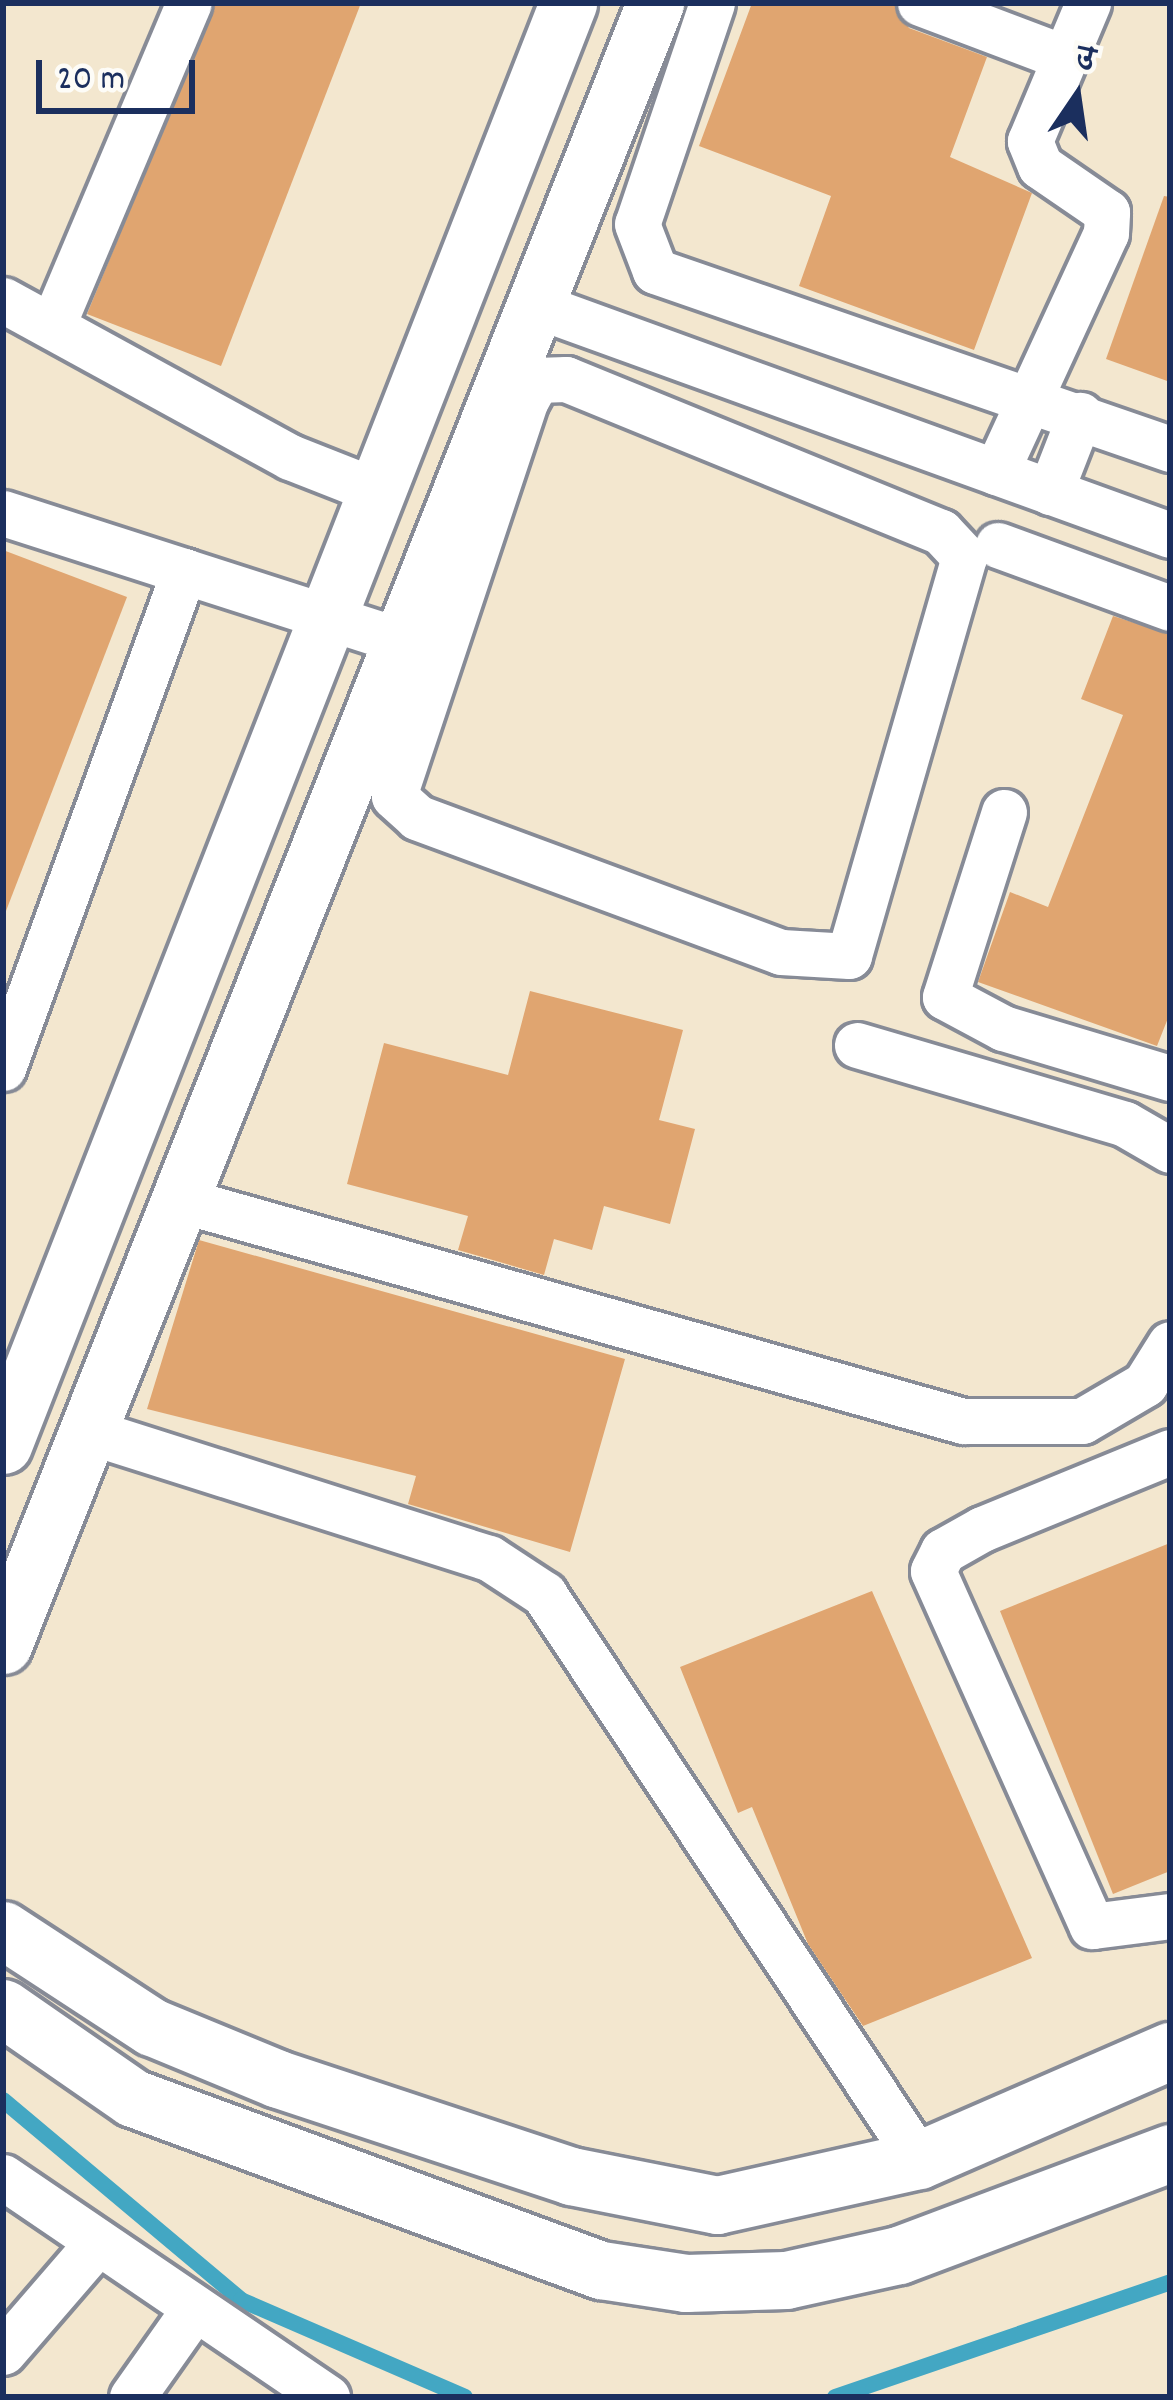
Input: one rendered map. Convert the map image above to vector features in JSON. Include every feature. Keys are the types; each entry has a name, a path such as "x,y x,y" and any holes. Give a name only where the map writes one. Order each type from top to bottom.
{"street":[{"path":"54,322 189,3"},
{"path":"3,1445 568,3"},
{"path":"3,1646 181,1199 419,646 537,380 566,379 891,511 941,532 964,557 964,584 850,956 782,952 417,818 394,796 419,646 538,306 655,3"},
{"path":"712,3 638,224 656,271 1030,395 1170,449"},
{"path":"920,3 1064,57"},
{"path":"996,472 1106,233 1107,212 1040,166 1030,141 1088,3"},
{"path":"3,300 54,322 290,457 379,492"},
{"path":"538,306 1170,535"},
{"path":"1050,491 1080,415"},
{"path":"891,511 914,443"},
{"path":"3,513 184,571 332,610 419,646"},
{"path":"998,545 1170,608"},
{"path":"3,1069 184,571"},
{"path":"1004,812 945,997 1003,1028 1170,1078"},
{"path":"857,1045 1125,1124 1170,1150"},
{"path":"181,1199 963,1421 1082,1421 1145,1384 1170,1344"},
{"path":"88,1431 489,1558 544,1594 919,2160"},
{"path":"1170,1452 982,1529 943,1551 933,1571 1092,1926 1170,1916"},
{"path":"3,1930 152,2027 636,2194 717,2205 919,2160 1170,2050"},
{"path":"3,2008 133,2098 601,2270 686,2283 786,2281 899,2255 1170,2153"},
{"path":"3,2177 327,2397"},
{"path":"3,2352 98,2242"},
{"path":"132,2397 194,2309"}],"building":[{"path":"215,3 361,3 221,366 87,314"},
{"path":"752,3 894,3 909,28 987,57 950,157 1032,193 974,350 799,286 831,196 699,146"},
{"path":"1164,196 1170,197 1170,382 1106,359"},
{"path":"3,550 127,597 6,911 3,910"},
{"path":"1113,616 1170,634 1170,1013 1157,1046 978,982 1010,892 1048,907 1123,715 1081,699"},
{"path":"530,991 683,1030 659,1120 695,1129 670,1224 604,1206 592,1250 554,1239 544,1275 458,1250 468,1216 347,1184 384,1043 508,1075"},
{"path":"199,1240 625,1359 570,1552 408,1504 416,1476 147,1409"},
{"path":"1170,1543 1170,1871 1113,1894 1000,1611"},
{"path":"872,1591 1032,1958 863,2026 808,1944 752,1807 738,1813 680,1667"}],"waterway":[{"path":"3,2100 241,2300 465,2397"},
{"path":"835,2397 1170,2282"}]}
